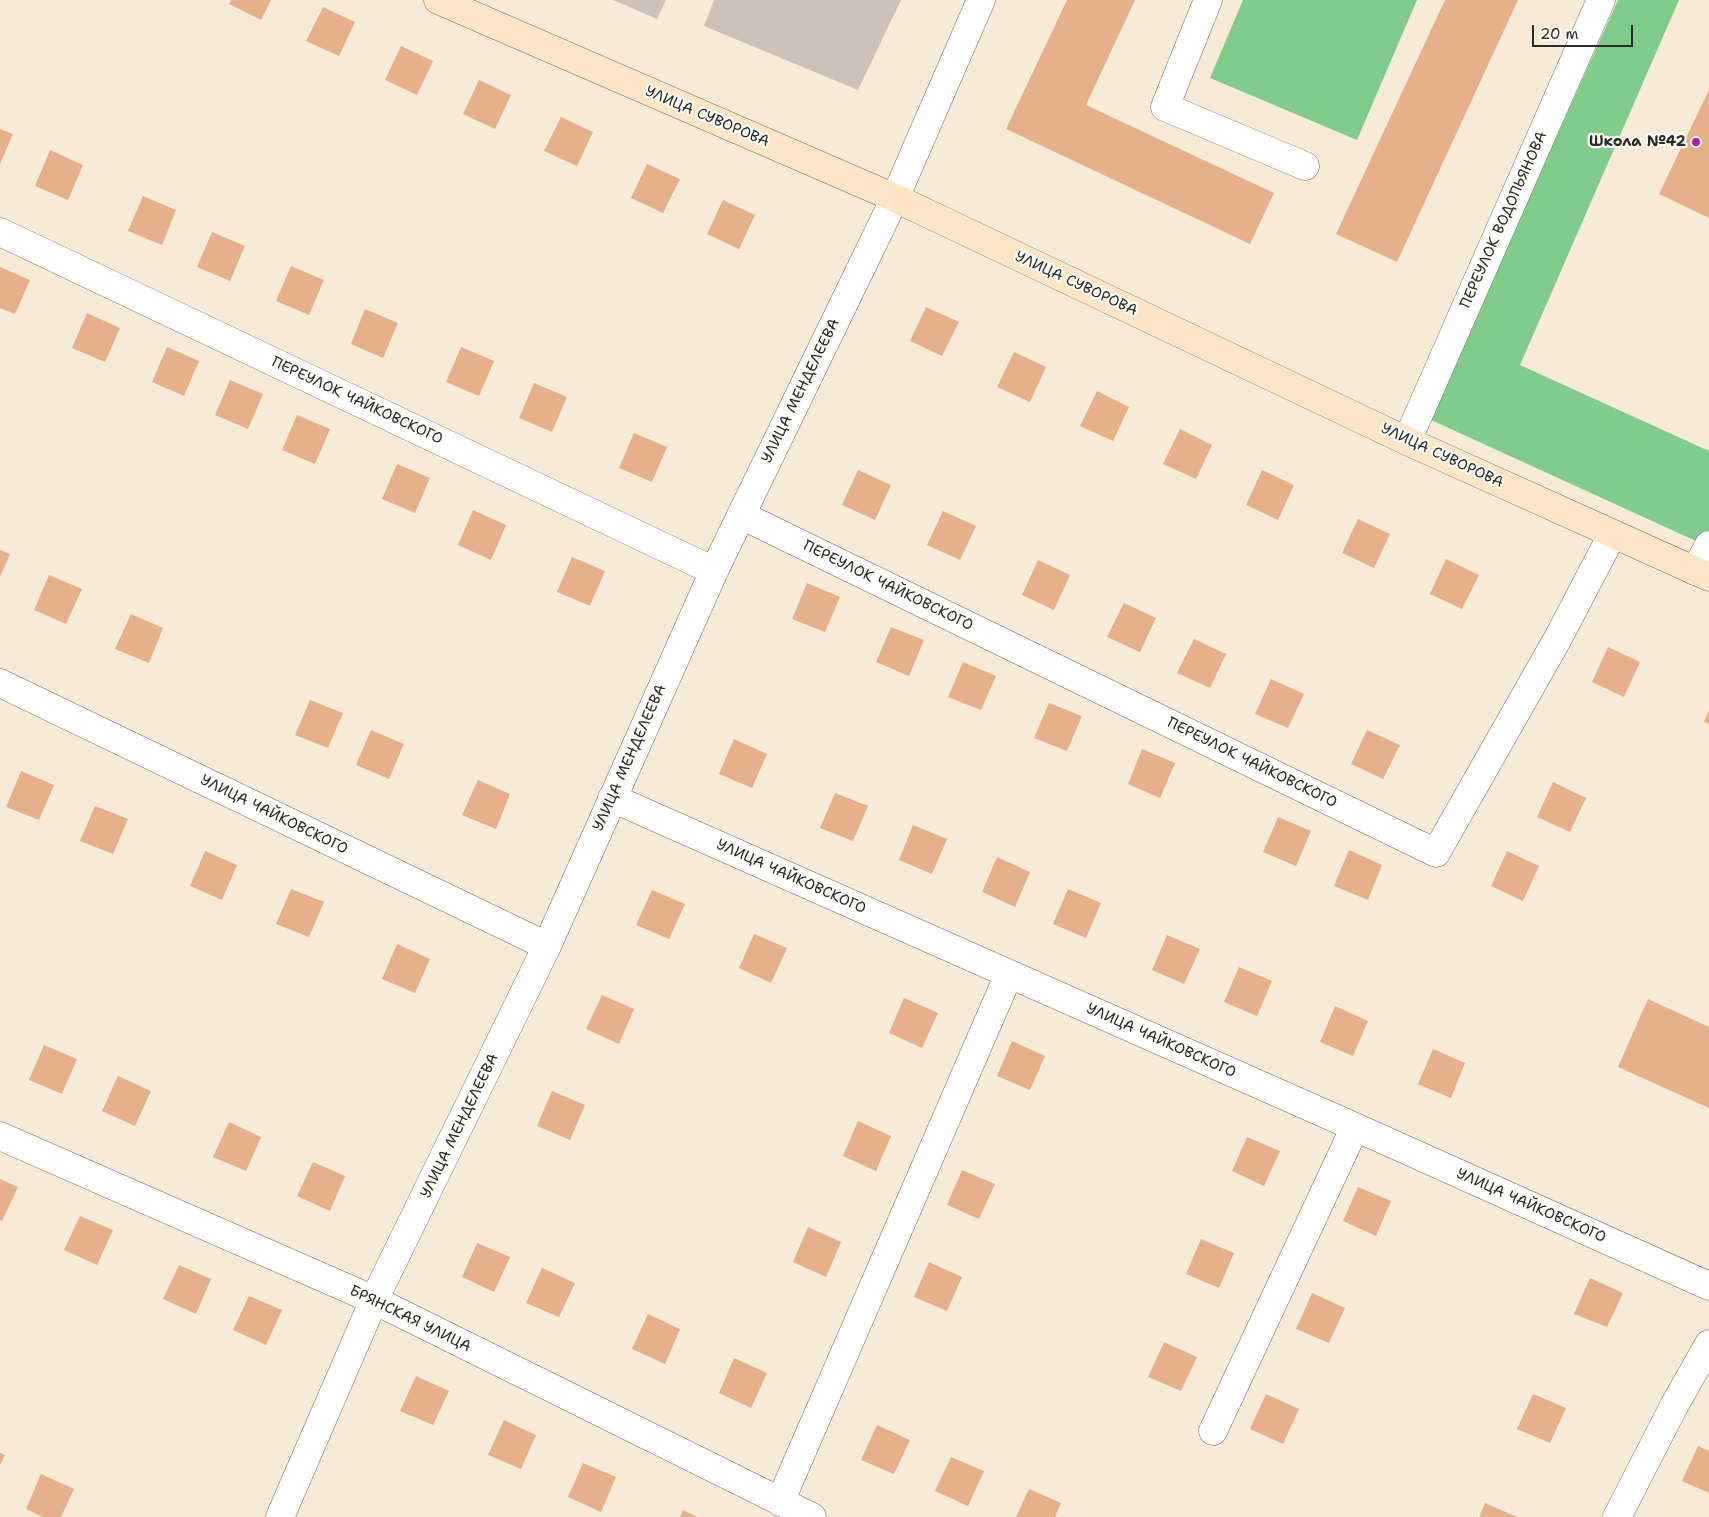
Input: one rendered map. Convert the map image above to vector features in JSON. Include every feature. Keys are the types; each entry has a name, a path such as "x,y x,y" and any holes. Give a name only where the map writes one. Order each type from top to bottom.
{"street":[{"name":"УЛИЦА СУВОРОВА","path":"438,0 895,198 1407,441 1702,574"},
{"name":"УЛИЦА МЕНДЕЛЕЕВА","path":"280,1517 374,1300 547,946 714,571 895,198 982,0"},
{"path":"1208,0 1165,107 1305,166"},
{"name":"ПЕРЕУЛОК ВОДОПЬЯНОВА","path":"1407,441 1601,0"},
{"name":"ПЕРЕУЛОК ЧАЙКОВСКОГО","path":"0,232 714,571"},
{"name":"ПЕРЕУЛОК ЧАЙКОВСКОГО","path":"741,515 1436,852 1557,640 1612,535"},
{"path":"1702,574 1709,545"},
{"name":"УЛИЦА ЧАЙКОВСКОГО","path":"0,683 547,946"},
{"name":"УЛИЦА ЧАЙКОВСКОГО","path":"612,798 1709,1286"},
{"path":"780,1502 1009,974"},
{"path":"1213,1431 1355,1127"},
{"name":"БРЯНСКАЯ УЛИЦА","path":"0,1136 374,1300 812,1517"},
{"path":"1617,1517 1674,1406 1709,1344"}],"shaded area":[{"path":"613,0 666,0 657,19"},
{"path":"714,0 901,0 858,90 704,26"}],"green space":[{"path":"1243,0 1417,0 1357,140 1210,78"},
{"path":"1618,0 1679,0 1520,365 1709,451 1709,547 1429,419"}],"building":[{"path":"231,0 271,0 261,20 229,4"},
{"path":"1067,0 1135,0 1086,105 1274,193 1250,244 1006,129"},
{"path":"1445,0 1518,0 1397,262 1336,234"},
{"path":"323,7 355,22 339,56 306,41"},
{"path":"401,46 433,61 417,95 385,80"},
{"path":"479,80 511,95 495,129 463,114"},
{"name":"Школа №42","path":"1709,90 1709,218 1659,194"},
{"path":"561,117 593,132 577,166 544,151"},
{"path":"0,129 13,134 0,164"},
{"path":"50,150 83,165 68,200 35,186"},
{"path":"647,164 680,179 663,213 631,198"},
{"path":"143,196 176,210 162,245 128,231"},
{"path":"723,200 755,215 739,249 707,234"},
{"path":"212,232 245,246 230,281 197,267"},
{"path":"291,266 324,280 309,315 276,301"},
{"path":"0,267 30,280 15,314 0,308"},
{"path":"926,307 959,322 942,356 910,341"},
{"path":"365,309 398,323 383,358 351,344"},
{"path":"87,313 120,328 105,362 72,348"},
{"path":"167,347 199,361 184,396 152,382"},
{"path":"461,347 494,361 479,396 446,382"},
{"path":"1014,352 1046,367 1030,402 997,387"},
{"path":"230,380 263,394 248,429 215,415"},
{"path":"534,383 567,397 552,432 519,418"},
{"path":"1097,391 1129,407 1113,441 1080,426"},
{"path":"297,415 330,429 315,464 282,450"},
{"path":"1180,429 1212,445 1196,479 1163,464"},
{"path":"634,433 667,447 652,482 619,468"},
{"path":"397,464 430,478 415,513 382,499"},
{"path":"858,470 891,485 875,520 842,505"},
{"path":"1262,470 1294,485 1278,520 1246,505"},
{"path":"473,510 506,525 491,560 458,545"},
{"path":"943,511 976,526 960,560 927,545"},
{"path":"1358,519 1390,534 1374,568 1342,553"},
{"path":"0,550 10,554 0,577"},
{"path":"572,557 605,571 590,606 557,592"},
{"path":"1446,559 1479,575 1462,609 1430,594"},
{"path":"1038,560 1070,575 1054,610 1022,595"},
{"path":"49,575 82,589 66,624 34,610"},
{"path":"807,583 840,597 825,632 792,619"},
{"path":"1124,603 1156,618 1140,652 1107,637"},
{"path":"131,614 163,628 149,663 115,649"},
{"path":"891,627 924,640 909,676 876,662"},
{"path":"1194,639 1226,654 1210,688 1177,673"},
{"path":"1608,647 1640,662 1624,697 1592,682"},
{"path":"963,662 996,676 981,710 948,697"},
{"path":"1271,679 1304,694 1288,728 1255,714"},
{"path":"310,700 343,713 328,748 295,735"},
{"path":"1049,703 1082,716 1067,751 1034,738"},
{"path":"1709,710 1709,724 1704,722"},
{"path":"371,730 404,744 389,779 356,765"},
{"path":"1367,730 1400,745 1383,779 1351,764"},
{"path":"734,739 767,754 752,788 719,774"},
{"path":"1142,749 1175,763 1160,798 1128,784"},
{"path":"21,771 54,785 39,820 6,807"},
{"path":"478,780 510,794 496,829 462,815"},
{"path":"1553,782 1586,798 1570,832 1537,817"},
{"path":"835,793 868,806 853,841 820,828"},
{"path":"95,806 128,819 113,854 80,841"},
{"path":"1278,817 1311,831 1296,866 1263,852"},
{"path":"913,825 947,839 932,874 899,860"},
{"path":"1349,850 1382,865 1368,900 1334,886"},
{"path":"205,851 237,865 222,900 190,886"},
{"path":"1507,851 1539,866 1523,901 1491,886"},
{"path":"997,857 1030,872 1015,907 982,892"},
{"path":"291,889 324,902 309,937 276,924"},
{"path":"1068,889 1101,903 1086,938 1053,924"},
{"path":"652,890 685,904 669,939 636,925"},
{"path":"754,934 787,948 771,983 739,968"},
{"path":"1167,935 1200,949 1184,984 1152,970"},
{"path":"397,944 430,959 415,993 382,979"},
{"path":"1239,967 1272,981 1257,1016 1224,1002"},
{"path":"602,995 634,1009 619,1044 586,1029"},
{"path":"904,998 938,1013 922,1048 889,1033"},
{"path":"1648,999 1709,1027 1709,1108 1618,1067"},
{"path":"1335,1006 1368,1021 1353,1056 1320,1042"},
{"path":"1012,1041 1045,1056 1030,1090 997,1076"},
{"path":"44,1045 77,1059 62,1094 29,1080"},
{"path":"1433,1049 1465,1063 1451,1098 1418,1084"},
{"path":"118,1076 151,1091 135,1126 102,1111"},
{"path":"552,1091 585,1105 570,1140 537,1126"},
{"path":"858,1121 891,1136 876,1171 843,1156"},
{"path":"229,1122 261,1137 246,1171 213,1157"},
{"path":"1247,1137 1280,1151 1264,1186 1232,1171"},
{"path":"313,1162 345,1176 330,1211 297,1196"},
{"path":"962,1170 995,1184 979,1219 947,1205"},
{"path":"0,1179 18,1187 2,1221 0,1220"},
{"path":"1358,1187 1391,1201 1376,1236 1343,1221"},
{"path":"80,1216 113,1230 97,1265 64,1250"},
{"path":"808,1227 841,1242 826,1277 793,1262"},
{"path":"1201,1239 1234,1253 1219,1288 1186,1274"},
{"path":"477,1243 510,1257 494,1292 462,1277"},
{"path":"929,1262 962,1277 947,1311 914,1297"},
{"path":"179,1265 211,1279 196,1314 163,1299"},
{"path":"542,1268 575,1283 559,1317 526,1303"},
{"path":"1590,1278 1623,1293 1607,1327 1574,1314"},
{"path":"1312,1293 1345,1308 1329,1343 1296,1329"},
{"path":"249,1296 282,1310 266,1345 233,1330"},
{"path":"648,1314 680,1329 665,1364 632,1349"},
{"path":"1164,1342 1197,1357 1181,1391 1148,1377"},
{"path":"734,1358 767,1373 751,1408 719,1393"},
{"path":"416,1376 449,1391 433,1425 400,1411"},
{"path":"1266,1394 1299,1409 1283,1444 1250,1429"},
{"path":"1533,1394 1566,1408 1550,1443 1517,1429"},
{"path":"504,1420 536,1435 521,1469 488,1455"},
{"path":"877,1425 910,1440 894,1474 861,1460"},
{"path":"1698,1446 1709,1451 1709,1493 1682,1481"},
{"path":"0,1453 5,1455 0,1465"},
{"path":"951,1457 984,1471 968,1506 935,1491"},
{"path":"583,1463 616,1477 601,1512 568,1497"},
{"path":"41,1474 74,1489 61,1517 43,1517 26,1509"},
{"path":"1029,1489 1061,1503 1055,1517 1016,1517"},
{"path":"1485,1503 1517,1517 1479,1517"},
{"path":"683,1510 698,1517 680,1517"}],"place":[{"name":"Школа №42","path":"1696,142"}]}
